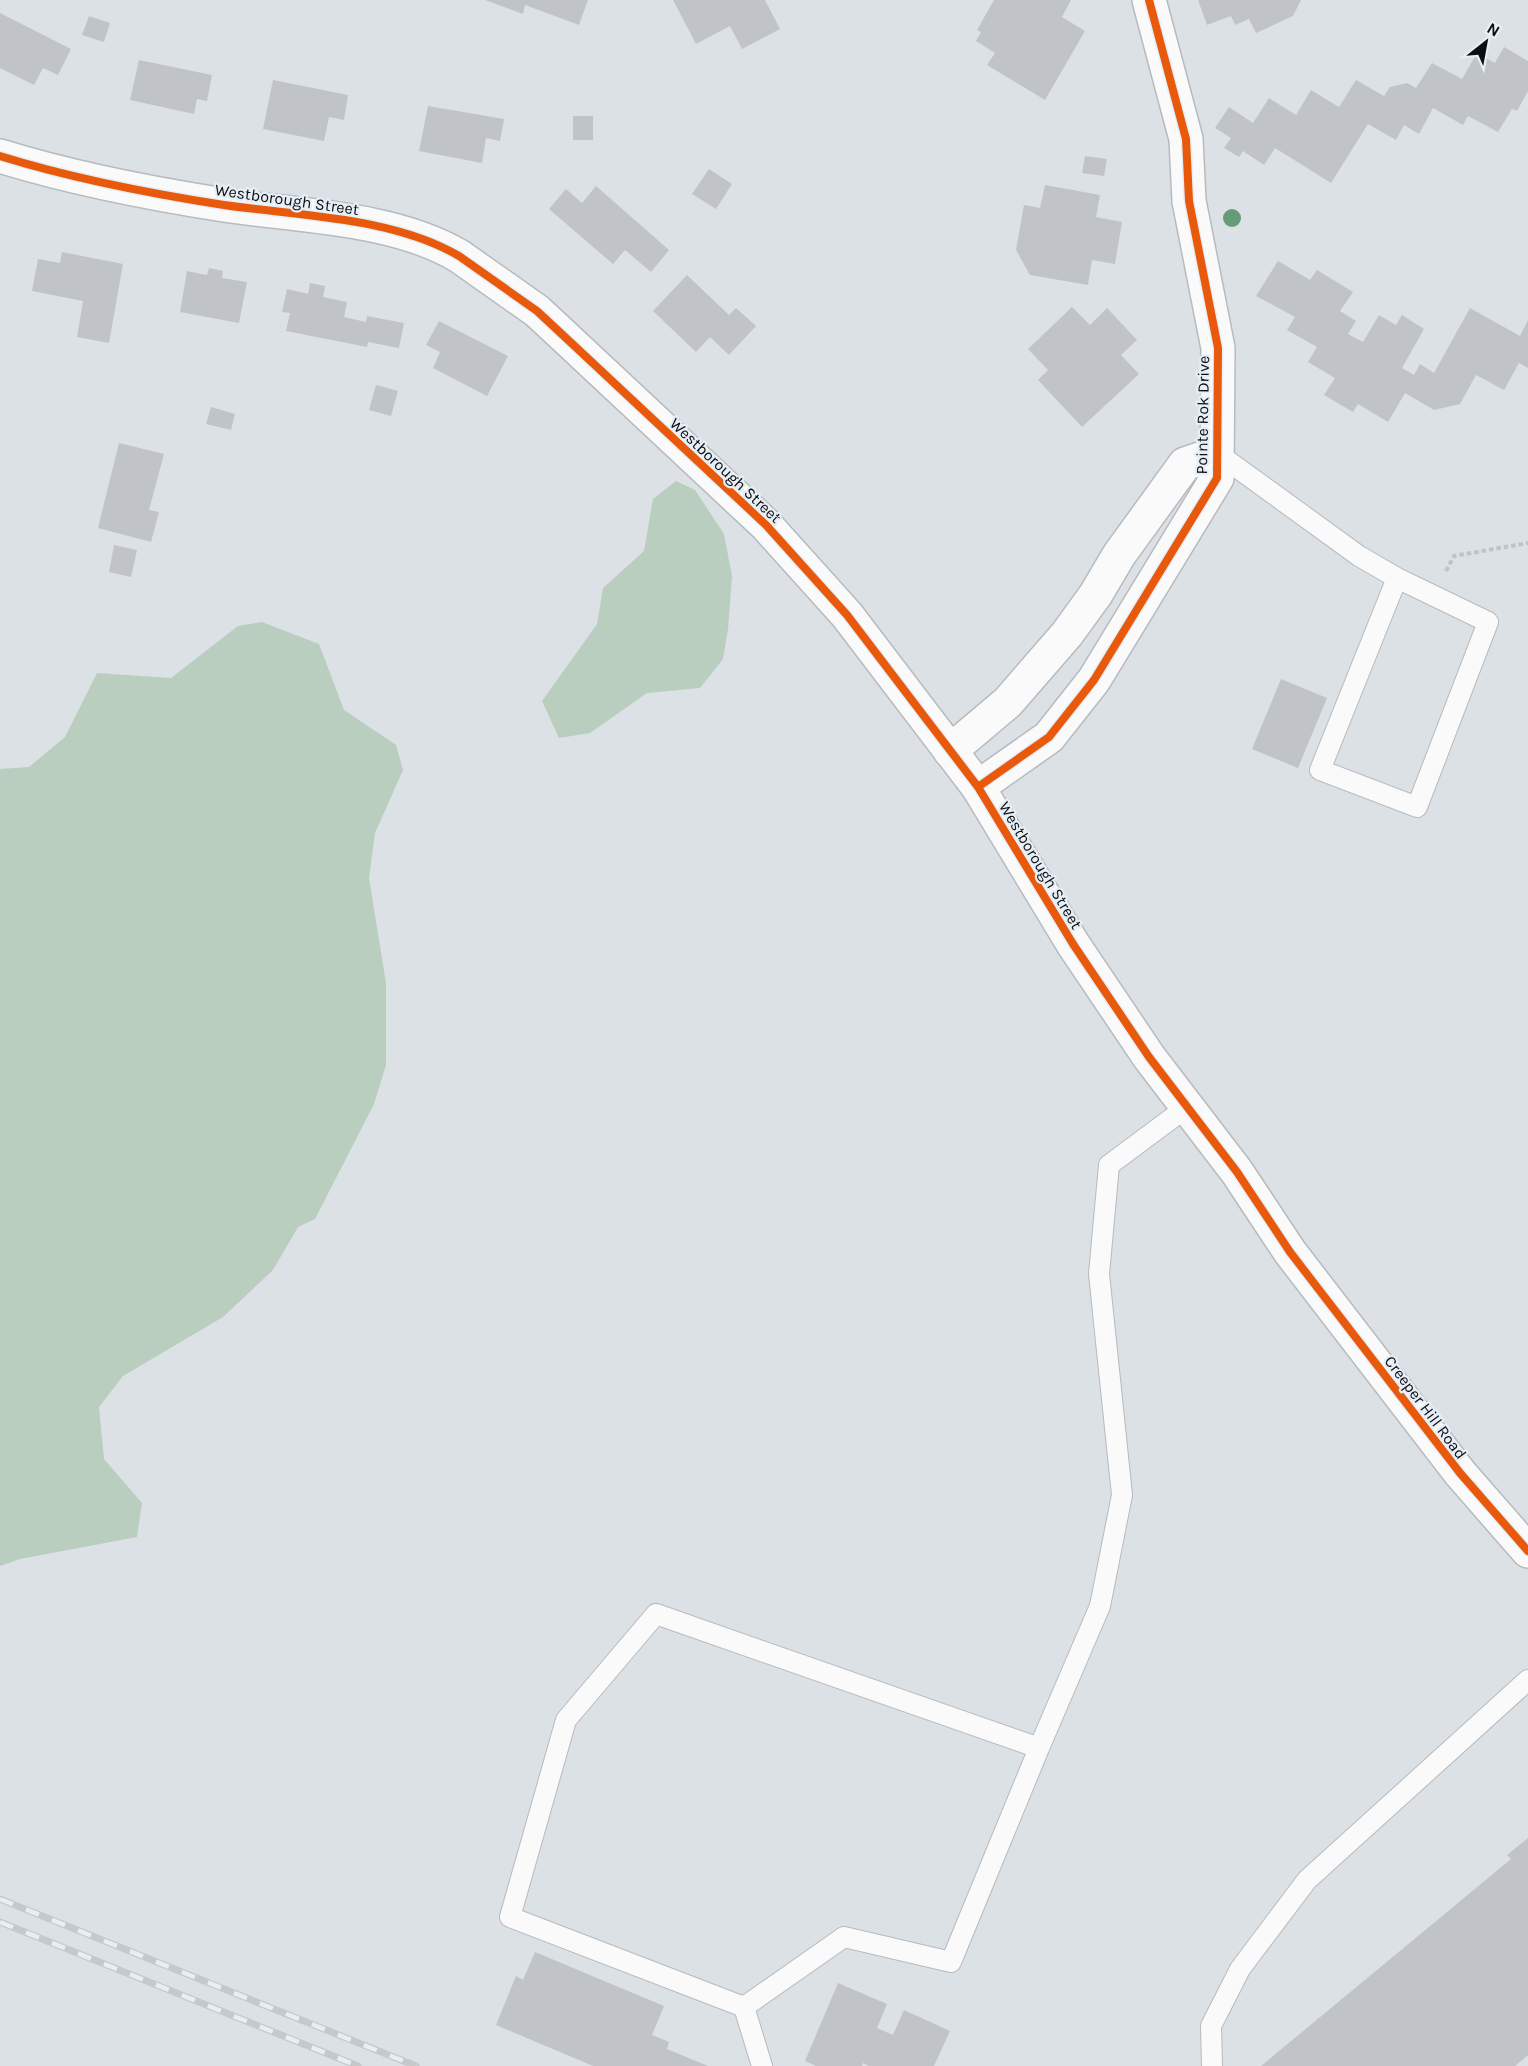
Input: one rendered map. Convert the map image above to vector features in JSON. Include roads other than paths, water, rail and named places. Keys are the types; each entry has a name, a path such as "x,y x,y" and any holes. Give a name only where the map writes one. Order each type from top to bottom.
{"street":[{"name":"Pointe Rok Drive","path":"978,787 1049,737 1094,680 1217,478 1218,348 1190,201 1186,139 1149,0"},
{"name":"Westborough Street","path":"0,156 104,185 383,228 429,241 459,256 537,311 766,525 846,615 978,787 1073,944 1149,1057 1237,1172 1307,1275"},
{"name":"Pointe Rok Drive","path":"950,751 1008,702 1067,634 1096,594 1119,555 1185,464 1217,453"},
{"name":"Creeper Hill Road","path":"1307,1275 1460,1473 1528,1551"}],"lane":[{"path":"1217,453 1359,556 1397,578 1488,622 1417,807 1320,770 1397,578"},
{"path":"744,2007 844,1936 951,1962 1100,1606 1122,1495 1100,1274 1109,1165 1187,1107"},
{"path":"744,2007 510,1917 566,1720 656,1614 1039,1748"},
{"path":"1212,2066 1211,2026 1240,1969 1307,1880 1528,1680"},
{"path":"744,2007 762,2066"}],"railway":[{"path":"0,1899 416,2066"},
{"path":"0,1922 358,2066"}]}
